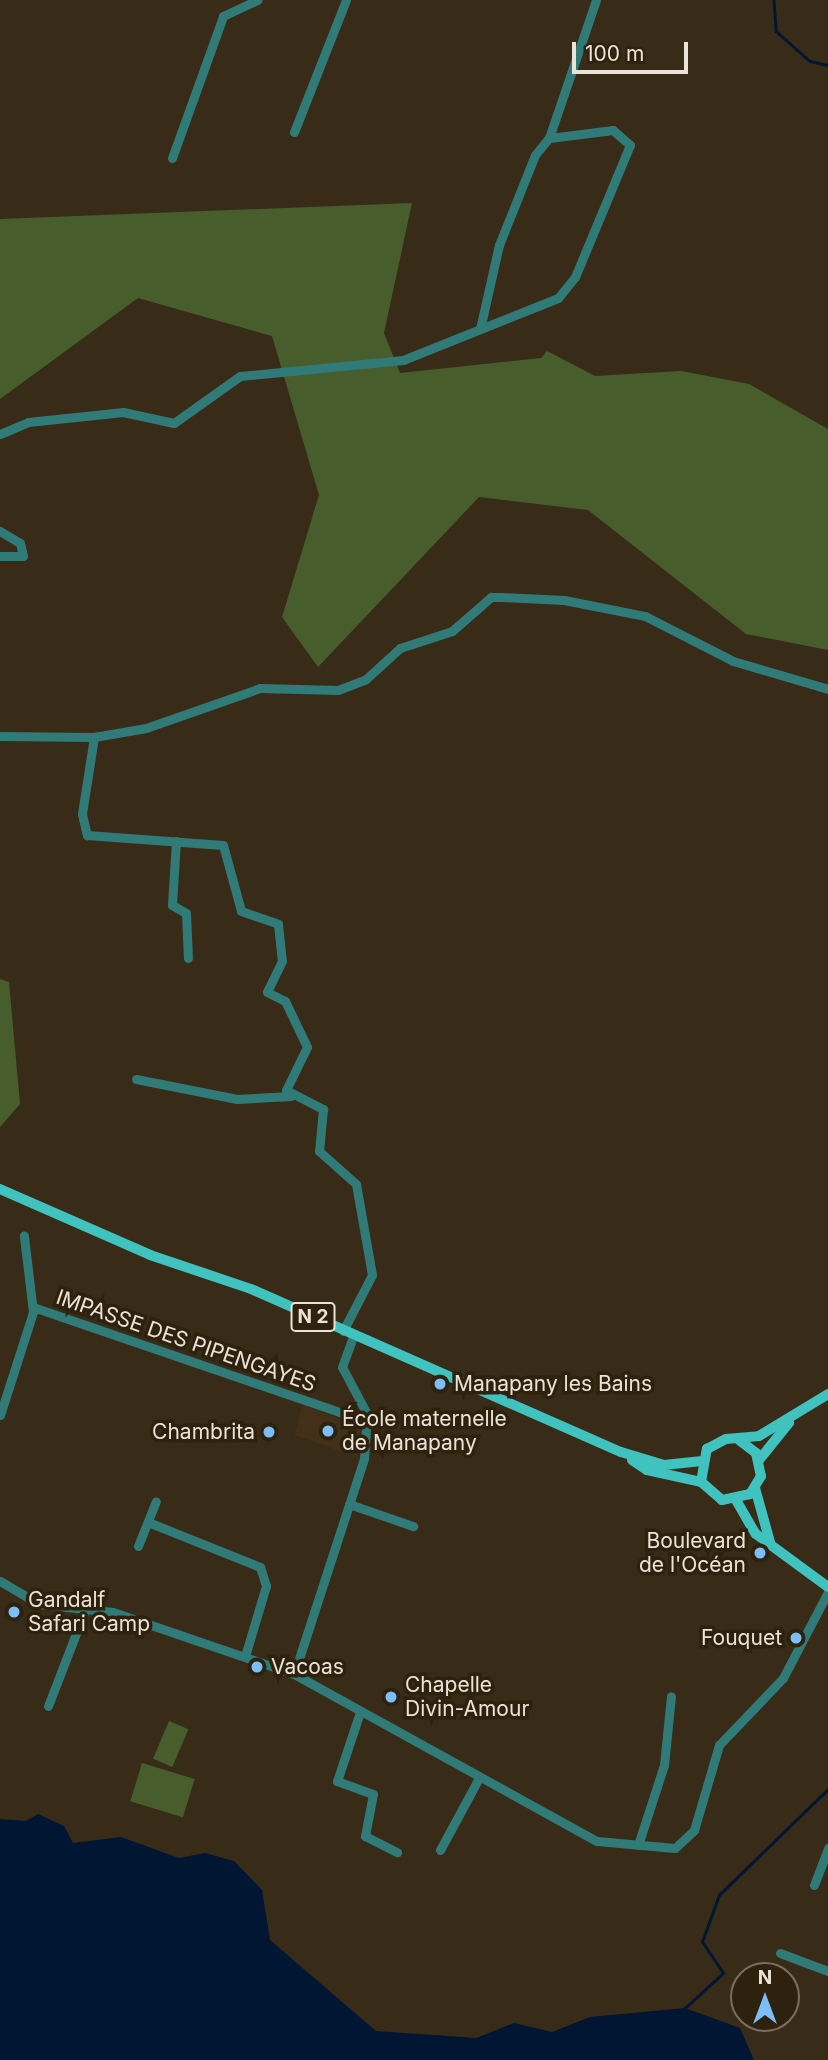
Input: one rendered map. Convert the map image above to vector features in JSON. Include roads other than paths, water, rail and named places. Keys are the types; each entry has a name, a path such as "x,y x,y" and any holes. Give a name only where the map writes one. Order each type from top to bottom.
{"main road":[{"name":"N 2","path":"0,1189 348,1334 621,1452 664,1465 700,1461"},
{"path":"755,1488 736,1500 715,1497 701,1482 700,1461 713,1444 739,1440 828,1394"},
{"path":"775,1550 762,1531 755,1488 760,1460 812,1403"},
{"path":"739,1440 760,1460"},
{"name":"N 2","path":"621,1452 647,1470 701,1482"},
{"path":"736,1500 755,1534 828,1590"}],"street":[{"path":"172,158 206,62 228,11 258,0"},
{"path":"294,132 346,0"},
{"path":"480,329 499,245 535,155 549,138 596,0"},
{"path":"0,434 28,422 123,412 174,423 240,376 402,360 558,298 575,277 630,145 613,130 549,138"},
{"path":"0,531 20,543 23,556 0,556"},
{"path":"0,736 94,737 146,728 261,688 338,690 366,679 400,648 453,631 491,597 564,600 645,616 733,661 828,690"},
{"path":"94,737 82,814 87,835 223,845 241,911 278,924 282,961 267,992 285,1001 307,1047 286,1082 291,1096"},
{"path":"176,841 172,905 186,913 188,958"},
{"path":"136,1079 237,1099 291,1096 323,1108 319,1151 356,1184 372,1275 348,1334 342,1367 368,1422 349,1504 294,1674"},
{"path":"0,1415 33,1307 24,1236"},
{"name":"IMPASSE DES PIPENGAYES","path":"33,1307 368,1422"},
{"path":"138,1546 156,1501"},
{"path":"349,1504 413,1526"},
{"path":"148,1522 261,1567 265,1586 245,1656"},
{"path":"0,1581 39,1604 113,1612 294,1674 597,1841 675,1848 690,1839 719,1745 783,1678 828,1590"},
{"path":"48,1706 85,1610"},
{"path":"638,1845 664,1765 671,1696"},
{"path":"360,1712 337,1781 373,1794 365,1836 397,1852"},
{"path":"440,1850 479,1778"},
{"path":"814,1885 828,1848"},
{"path":"780,1953 828,1971"}],"water":[{"path":"38,1814 64,1826 73,1843 121,1837 179,1858 205,1853 234,1861 262,1890 270,1940 376,2031 476,2038 514,2023 552,2032 590,2017 685,2008 730,2024 730,2032 742,2032 754,2060 0,2060 0,1819 26,1821"}],"waterway":[{"path":"774,0 776,31 810,61 828,65"},
{"path":"685,2008 723,1973 702,1942 719,1895 828,1789"}],"place":[{"name":"Manapany les Bains","path":"440,1384"},
{"name":"École maternelle de Manapany","path":"328,1431"},
{"name":"Chambrita","path":"269,1432"},
{"name":"Boulevard de l'Océan","path":"760,1553"},
{"name":"Gandalf Safari Camp","path":"14,1612"},
{"name":"Fouquet","path":"796,1638"},
{"name":"Vacoas","path":"257,1667"},
{"name":"Chapelle Divin-Amour","path":"391,1697"}]}
